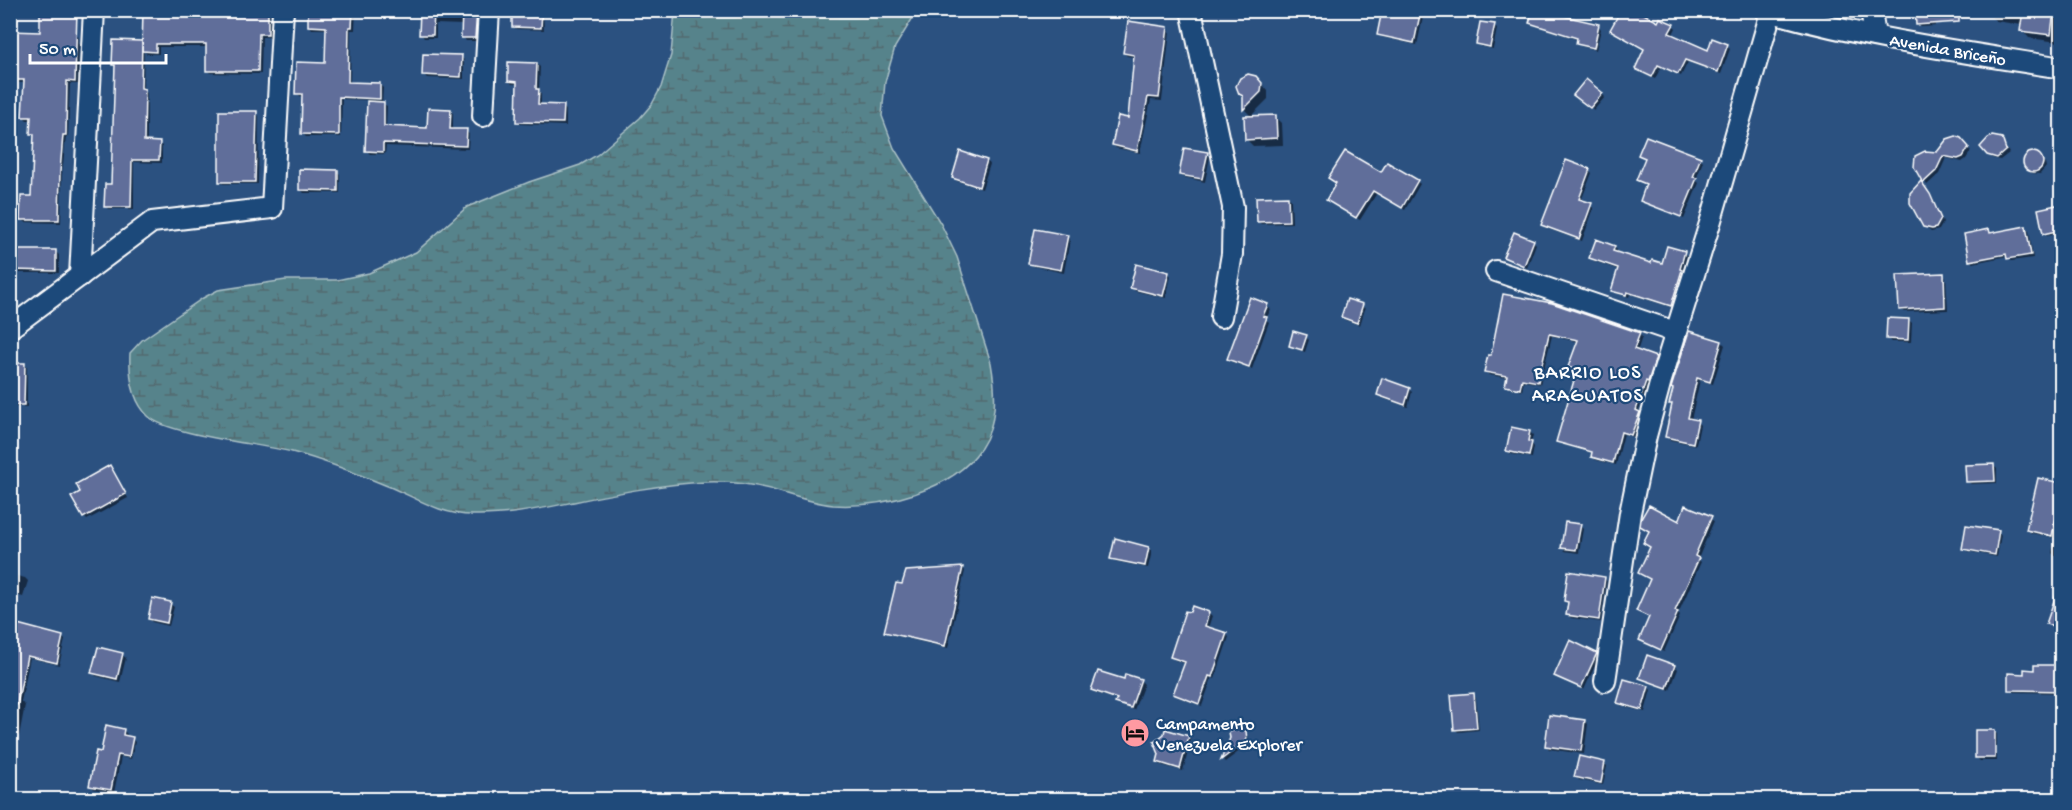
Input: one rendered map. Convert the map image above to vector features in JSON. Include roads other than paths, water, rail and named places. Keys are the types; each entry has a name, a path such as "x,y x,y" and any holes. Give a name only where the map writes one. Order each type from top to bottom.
{"street":[{"path":"80,276 94,10"},
{"path":"10,328 152,222 272,208 283,10"},
{"path":"483,116 489,10"},
{"path":"1191,10 1233,207 1232,254 1221,317"},
{"path":"1871,10 1875,36"},
{"path":"1605,681 1637,474 1661,380 1711,220 1768,11"},
{"name":"Avenida Briceño","path":"1768,11 1935,48 2061,68"},
{"path":"1496,271 1676,332"}],"place":[{"name":"Campamento Venezuela Explorer","path":"1135,733"}],"district":[{"name":"BARRIO LOS ARAGUATOS","path":"1588,382"}]}
